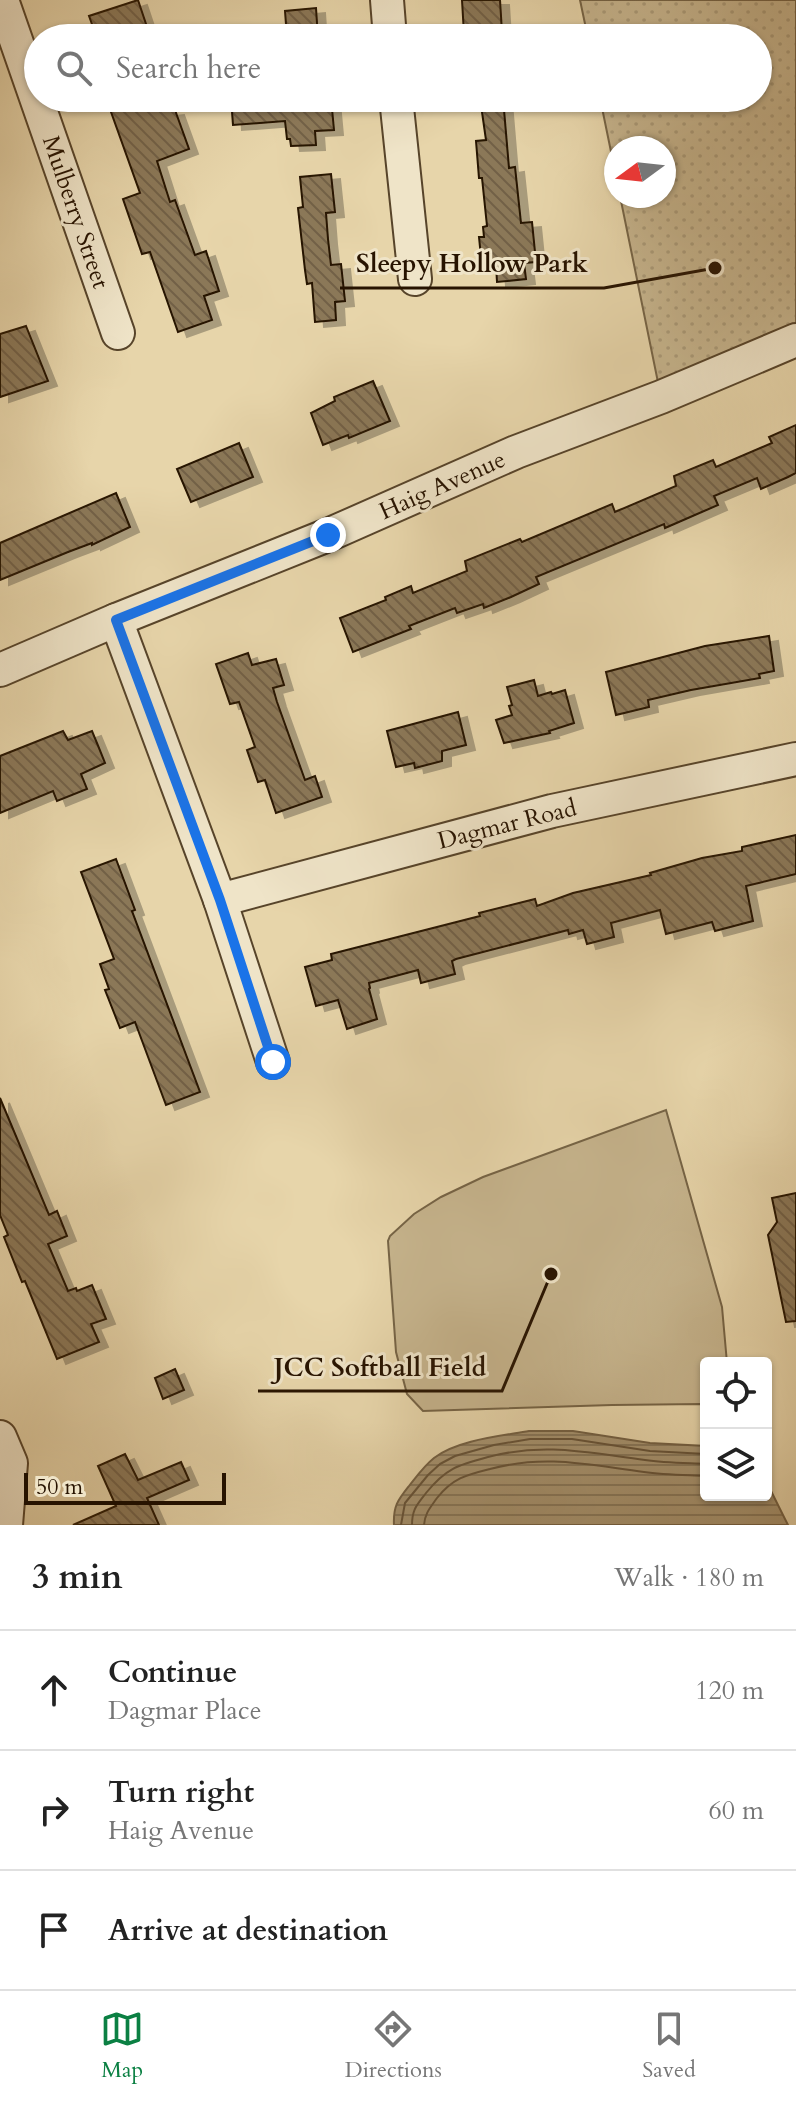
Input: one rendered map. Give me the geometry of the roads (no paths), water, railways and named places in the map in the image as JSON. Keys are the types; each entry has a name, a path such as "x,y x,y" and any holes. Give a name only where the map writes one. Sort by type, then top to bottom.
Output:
{"street":[{"name":"Mulberry Street","path":"2,0 24,63"},
{"path":"387,0 389,24"},
{"name":"Mulberry Street","path":"41,112 118,333"},
{"path":"397,112 415,279"},
{"name":"Haig Avenue","path":"0,670 328,535 516,452 661,397 796,340"},
{"path":"116,620 220,900 273,1062"},
{"name":"Dagmar Road","path":"220,900 552,811 796,759"},
{"path":"0,1437 11,1463 6,1525"}],"water":[{"path":"529,1431 573,1431 650,1443 700,1446 700,1501 772,1501 772,1493 788,1525 394,1525 399,1499 434,1458 455,1447"}],"place":[{"name":"Sleepy Hollow Park","path":"715,268"},
{"name":"JCC Softball Field","path":"551,1274"}]}
